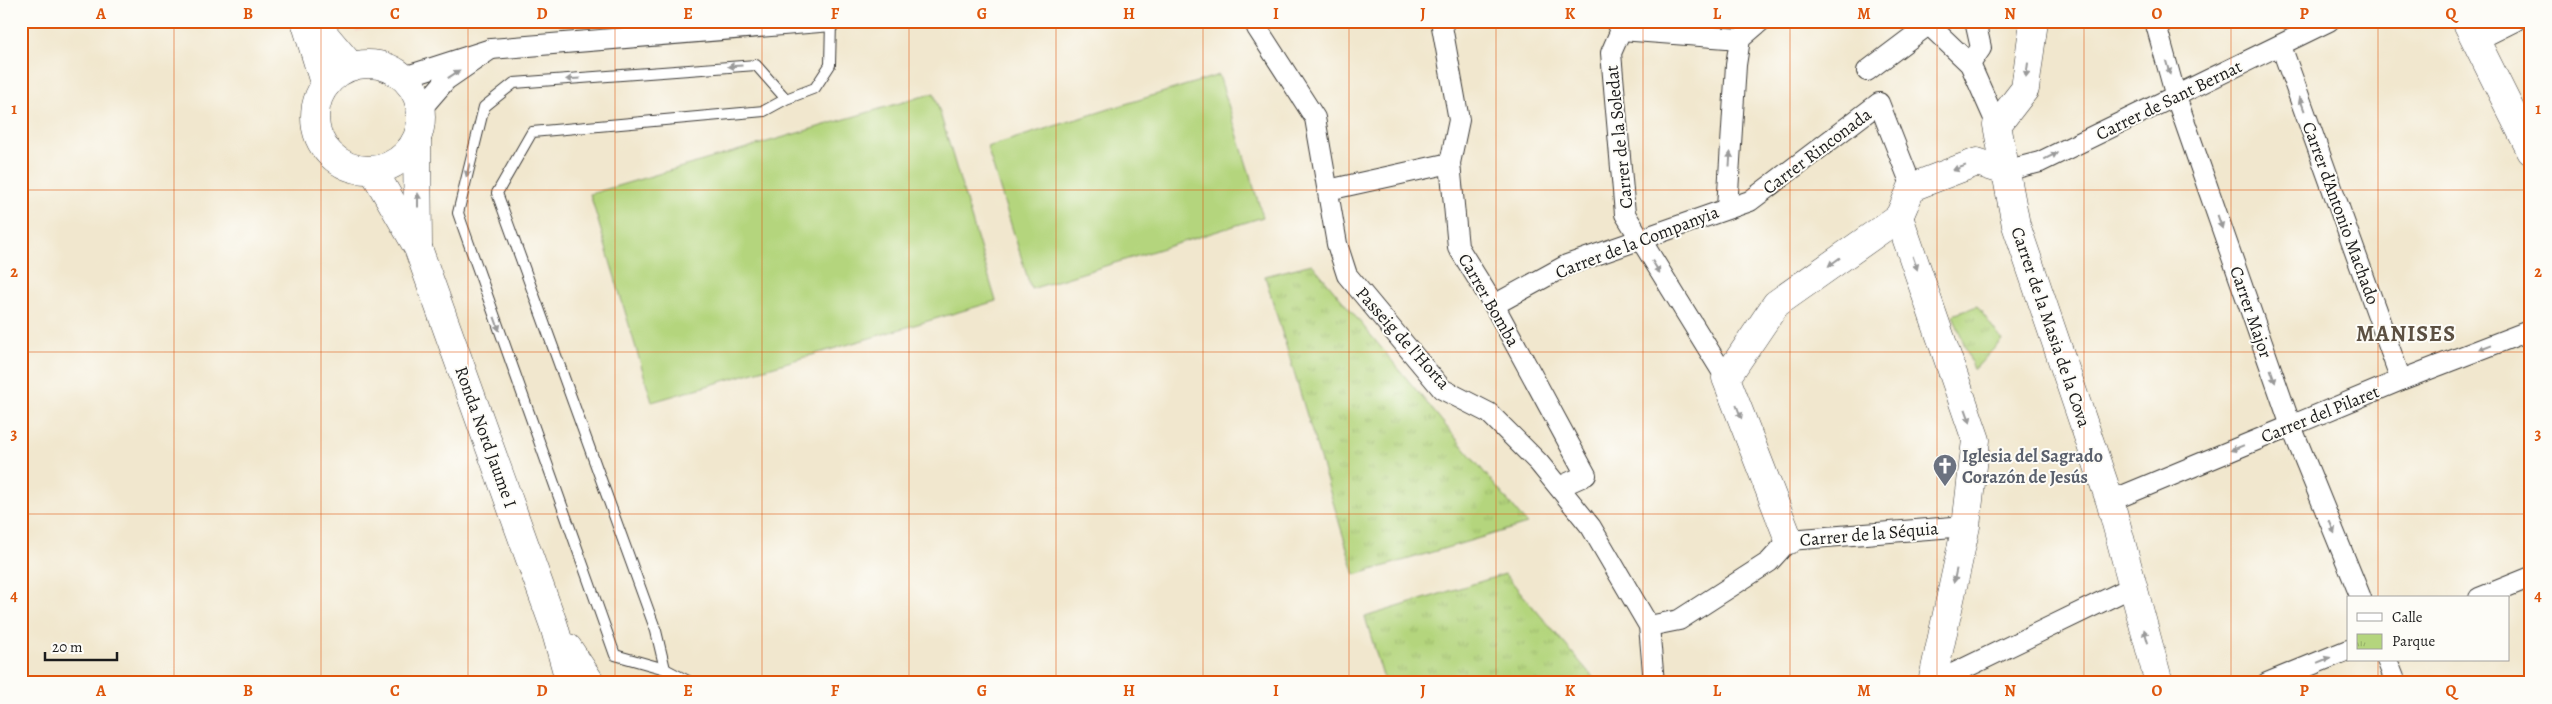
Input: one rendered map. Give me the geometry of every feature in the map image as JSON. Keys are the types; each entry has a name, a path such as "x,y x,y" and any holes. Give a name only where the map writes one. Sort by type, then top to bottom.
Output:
{"street":[{"path":"305,21 325,86"},
{"path":"313,21 351,66"},
{"path":"404,77 491,49 726,26 832,21"},
{"name":"Carrer Bomba","path":"1441,21 1459,120 1450,163 1458,247 1494,305 1586,475 1559,487"},
{"path":"1727,208 1736,65 1740,39 1761,21"},
{"path":"1970,64 1981,48 1975,21"},
{"path":"1866,71 1927,23 1970,64 1997,125 2025,89 2034,21"},
{"name":"Carrer Major","path":"2155,21 2176,97 2291,426 2360,596"},
{"name":"Carrer de Sant Bernat","path":"2005,171 2040,162 2329,21"},
{"path":"2515,21 2470,31 2531,151"},
{"path":"1618,26 1740,39"},
{"name":"Carrer de la Soledat","path":"1618,26 1611,53 1625,214 1638,238 1726,378"},
{"name":"Passeig de l'Horta","path":"1257,28 1315,118 1336,244 1347,275 1442,389 1489,413 1540,463 1591,527 1649,626 1654,683"},
{"name":"Carrer d'Antonio Machado","path":"2281,46 2401,380"},
{"path":"421,109 446,80 491,49"},
{"path":"369,63 387,67 404,77 416,91 421,109 421,128 417,139 406,155 391,165 373,170 346,165 330,154 320,139 315,121 317,102 325,86 335,75 351,66 369,63"},
{"name":"Carrer Rinconada","path":"1727,208 1750,201 1879,103 1912,187"},
{"name":"Carrer de la Masia de la Cova","path":"1997,125 2016,225 2110,501 2159,683"},
{"name":"Ronda Nord Jaume I","path":"417,139 418,248"},
{"path":"1789,540 1726,378 1776,304 1899,217 1912,187 1977,162 2005,171"},
{"path":"1328,190 1450,163"},
{"name":"Ronda Nord Jaume I","path":"373,170 418,248 554,626 570,683"},
{"name":"Carrer de la Companyia","path":"1494,305 1567,265 1638,238 1727,208"},
{"path":"1899,217 1976,440 1966,526 1933,683"},
{"name":"Carrer del Pilaret","path":"2110,501 2401,380 2531,330"},
{"name":"Carrer de la Séquia","path":"1649,626 1679,620 1769,562 1789,540 1966,526"},
{"path":"2484,596 2531,577"},
{"path":"1933,683 2132,587"},
{"name":"Ronda Nord Jaume I","path":"554,626 591,683"},
{"path":"2268,683 2347,650"},
{"path":"2388,662 2396,683"}],"lane":[{"path":"665,669 656,631 497,193 532,132 764,111 786,99 815,88 830,65 832,21"},
{"path":"692,683 665,669 615,655 458,214 484,107 514,83 756,65 786,99"}],"shaded area":[{"path":"353,21 400,21 356,32"}],"green space":[{"path":"1219,75 1263,217 1031,289 987,147"},
{"path":"934,93 996,301 652,402 590,194"},
{"path":"1312,264 1527,524 1355,575 1265,276"},
{"path":"1977,306 2002,340 1974,370 1953,315"},
{"path":"1505,574 1598,683 1385,683 1365,617"}],"place":[{"name":"Iglesia del Sagrado Corazón de Jesús","path":"1945,487"}],"district":[{"name":"MANISES","path":"2406,333"}]}
